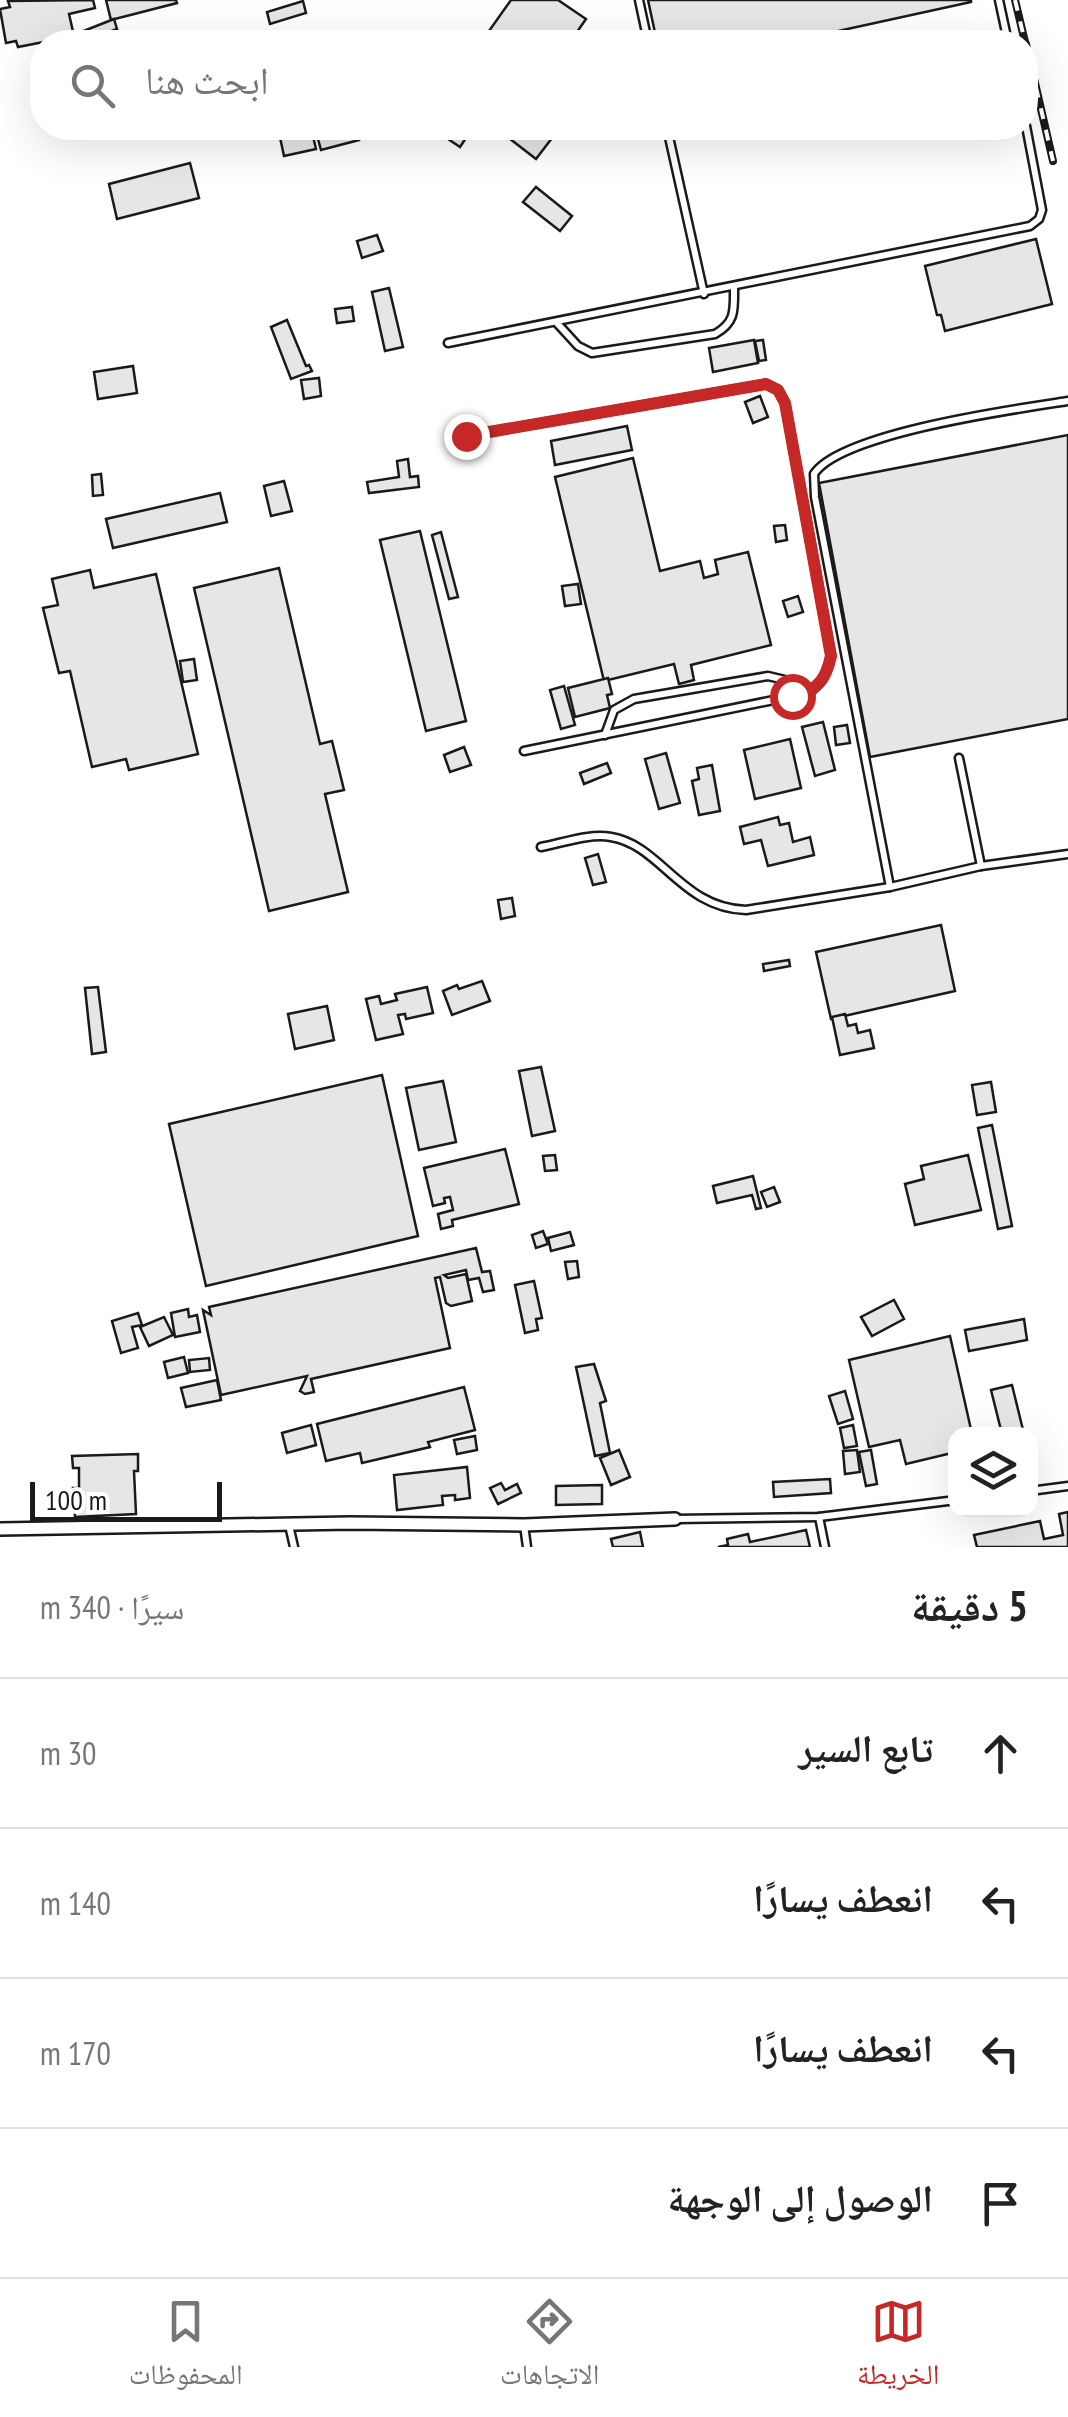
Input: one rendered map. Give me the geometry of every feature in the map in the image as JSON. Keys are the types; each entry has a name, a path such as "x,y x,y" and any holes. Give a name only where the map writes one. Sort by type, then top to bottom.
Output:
{"street":[{"path":"0,1529 289,1524 524,1526 675,1520"}],"lane":[{"path":"639,0 645,30"},
{"path":"999,0 1005,30"},
{"path":"670,140 704,294"},
{"path":"448,343 1030,226 1039,220 1042,210 1029,140"},
{"path":"556,322 578,346 592,353 715,334 728,327 735,316 734,288"},
{"path":"466,436 766,384 778,390 785,403 796,453 831,656 827,673 818,686 792,696 524,752"},
{"path":"890,887 814,474 830,457 881,439 978,416 1068,401"},
{"path":"605,734 614,710 634,699 768,676 785,680 792,696"},
{"path":"959,758 981,866"},
{"path":"541,847 608,836 628,841 708,903 726,910 890,887 981,866 1068,854"},
{"path":"1038,1490 1068,1486"},
{"path":"675,1520 819,1517 948,1501"},
{"path":"819,1517 825,1547"},
{"path":"289,1524 294,1547"},
{"path":"524,1526 527,1547"}],"building":[{"path":"93,0 95,8 69,14 73,30 30,30 30,45 18,47 16,41 6,43 0,9 10,7 8,1"},
{"path":"106,0 176,0 177,3 111,20"},
{"path":"511,0 558,0 586,19 578,30 490,30"},
{"path":"648,0 971,0 843,30 654,30"},
{"path":"303,1 306,13 270,24 267,12"},
{"path":"114,19 117,29 114,30 86,30"},
{"path":"281,140 314,140 316,149 284,156"},
{"path":"318,140 359,140 321,150"},
{"path":"511,140 550,140 536,159"},
{"path":"190,163 199,198 117,219 109,184"},
{"path":"536,187 572,216 560,231 523,202"},
{"path":"377,235 383,251 362,258 357,241"},
{"path":"1036,239 1052,304 945,331 925,266"},
{"path":"389,288 403,347 385,351 372,292"},
{"path":"352,307 354,321 337,323 335,309"},
{"path":"287,320 306,366 312,371 291,379 271,327"},
{"path":"754,340 758,363 713,372 709,348"},
{"path":"763,340 766,360 759,361 755,341"},
{"path":"133,366 137,393 98,399 94,372"},
{"path":"319,378 321,396 304,399 301,380"},
{"path":"760,396 768,417 753,423 745,402"},
{"path":"627,426 632,450 555,465 551,441"},
{"path":"1068,435 1068,719 870,757 819,483"},
{"path":"633,458 660,571 700,561 704,578 718,574 715,560 748,552 771,645 691,665 694,680 679,684 674,664 604,681 555,477"},
{"path":"408,459 410,477 418,476 419,487 369,493 367,482 399,477 397,461"},
{"path":"101,474 103,495 93,496 92,475"},
{"path":"284,481 292,511 271,516 264,486"},
{"path":"220,493 227,522 113,548 106,519"},
{"path":"785,525 787,540 776,542 774,526"},
{"path":"420,531 466,721 426,731 380,540"},
{"path":"441,532 458,597 449,599 432,535"},
{"path":"279,568 320,744 332,741 344,790 325,794 348,892 269,911 194,588"},
{"path":"90,570 94,588 156,574 198,754 129,770 126,759 92,767 70,671 59,673 43,608 58,605 52,579"},
{"path":"578,584 581,604 565,606 562,586"},
{"path":"798,596 803,612 788,617 783,601"},
{"path":"194,659 197,680 183,682 180,661"},
{"path":"608,678 610,708 575,717 568,688"},
{"path":"564,686 575,725 561,729 550,690"},
{"path":"823,722 835,770 815,776 802,727"},
{"path":"847,725 850,743 836,745 834,727"},
{"path":"790,739 801,788 755,799 744,750"},
{"path":"464,747 471,765 450,772 444,755"},
{"path":"666,753 680,803 659,809 645,759"},
{"path":"607,763 611,773 584,784 580,773"},
{"path":"712,765 720,811 699,815 692,781 699,779 697,768"},
{"path":"778,817 780,825 789,823 793,842 810,837 814,855 768,866 761,840 744,844 740,827"},
{"path":"598,854 606,882 593,885 585,858"},
{"path":"512,898 515,916 501,919 498,900"},
{"path":"941,925 955,991 831,1019 816,952"},
{"path":"789,960 790,966 764,971 763,964"},
{"path":"482,981 490,1001 452,1015 443,991"},
{"path":"98,987 106,1052 92,1054 85,988"},
{"path":"427,987 433,1013 406,1019 405,1014 398,1015 403,1034 376,1040 366,999 379,996 381,1004 397,1000 395,994"},
{"path":"327,1006 334,1040 295,1049 288,1014"},
{"path":"845,1014 848,1026 856,1024 858,1033 870,1030 874,1048 840,1055 832,1017"},
{"path":"541,1067 555,1131 532,1136 519,1071"},
{"path":"382,1075 418,1236 206,1286 169,1124"},
{"path":"443,1081 456,1142 419,1150 406,1088"},
{"path":"991,1082 996,1112 977,1115 972,1085"},
{"path":"992,1125 1012,1226 998,1229 978,1128"},
{"path":"505,1149 519,1204 452,1220 453,1226 441,1229 438,1214 453,1210 450,1197 433,1206 424,1168"},
{"path":"555,1155 557,1170 545,1171 543,1156"},
{"path":"968,1155 981,1210 915,1225 905,1184 924,1179 921,1166"},
{"path":"753,1176 761,1208 756,1209 752,1195 717,1203 713,1186"},
{"path":"774,1187 780,1202 767,1207 761,1192"},
{"path":"543,1231 548,1244 536,1248 532,1235"},
{"path":"570,1232 574,1245 551,1251 548,1238"},
{"path":"476,1248 482,1272 490,1271 494,1290 483,1292 479,1278 468,1280 466,1270 444,1275 448,1278 466,1274 472,1301 451,1306 446,1303 440,1277 435,1278 450,1348 311,1379 314,1392 305,1394 300,1391 307,1376 221,1395 203,1310 211,1315 209,1307"},
{"path":"577,1261 579,1277 568,1279 565,1262"},
{"path":"534,1281 542,1318 536,1319 538,1330 525,1333 515,1285"},
{"path":"894,1300 904,1319 872,1336 861,1317"},
{"path":"188,1309 189,1317 197,1315 200,1332 175,1337 171,1313"},
{"path":"138,1313 142,1325 132,1327 138,1348 121,1353 112,1321"},
{"path":"164,1317 173,1335 149,1346 140,1327"},
{"path":"1024,1319 1027,1340 969,1351 965,1330"},
{"path":"950,1336 970,1427 948,1427 948,1454 906,1464 900,1440 869,1447 849,1360"},
{"path":"184,1357 188,1373 168,1378 164,1362"},
{"path":"209,1358 210,1370 190,1372 189,1360"},
{"path":"594,1364 606,1401 600,1403 610,1453 595,1456 576,1367"},
{"path":"217,1380 221,1400 186,1407 181,1388"},
{"path":"1012,1385 1022,1427 1000,1427 991,1390"},
{"path":"464,1387 475,1430 428,1442 430,1447 362,1463 360,1453 326,1461 317,1424"},
{"path":"845,1391 853,1419 838,1424 829,1396"},
{"path":"311,1425 316,1445 287,1453 282,1433"},
{"path":"853,1425 857,1446 844,1448 840,1428"},
{"path":"475,1436 477,1450 457,1454 454,1440"},
{"path":"619,1450 630,1477 611,1485 600,1458"},
{"path":"857,1450 860,1472 845,1474 843,1451"},
{"path":"871,1450 877,1484 866,1486 859,1452"},
{"path":"138,1454 138,1471 134,1471 136,1514 75,1517 73,1488 79,1488 79,1468 73,1468 72,1456"},
{"path":"467,1467 470,1498 455,1500 455,1495 442,1496 443,1505 397,1510 394,1475"},
{"path":"830,1479 831,1493 774,1497 773,1482"},
{"path":"501,1483 505,1490 517,1484 521,1493 498,1504 490,1488"},
{"path":"602,1485 602,1504 556,1505 556,1486"},
{"path":"1068,1512 1068,1547 977,1547 974,1535 1040,1521 1044,1539 1063,1535 1059,1514"},
{"path":"806,1530 810,1547 718,1547 728,1545 727,1539 748,1534 750,1542"},
{"path":"640,1532 643,1547 613,1547 611,1539"}],"railway":[{"path":"1015,0 1022,30"},
{"path":"1038,96 1053,161"}],"route":[{"path":"466,436 766,384 778,390 785,403 796,453 831,656 827,673 818,686 792,696"}]}
